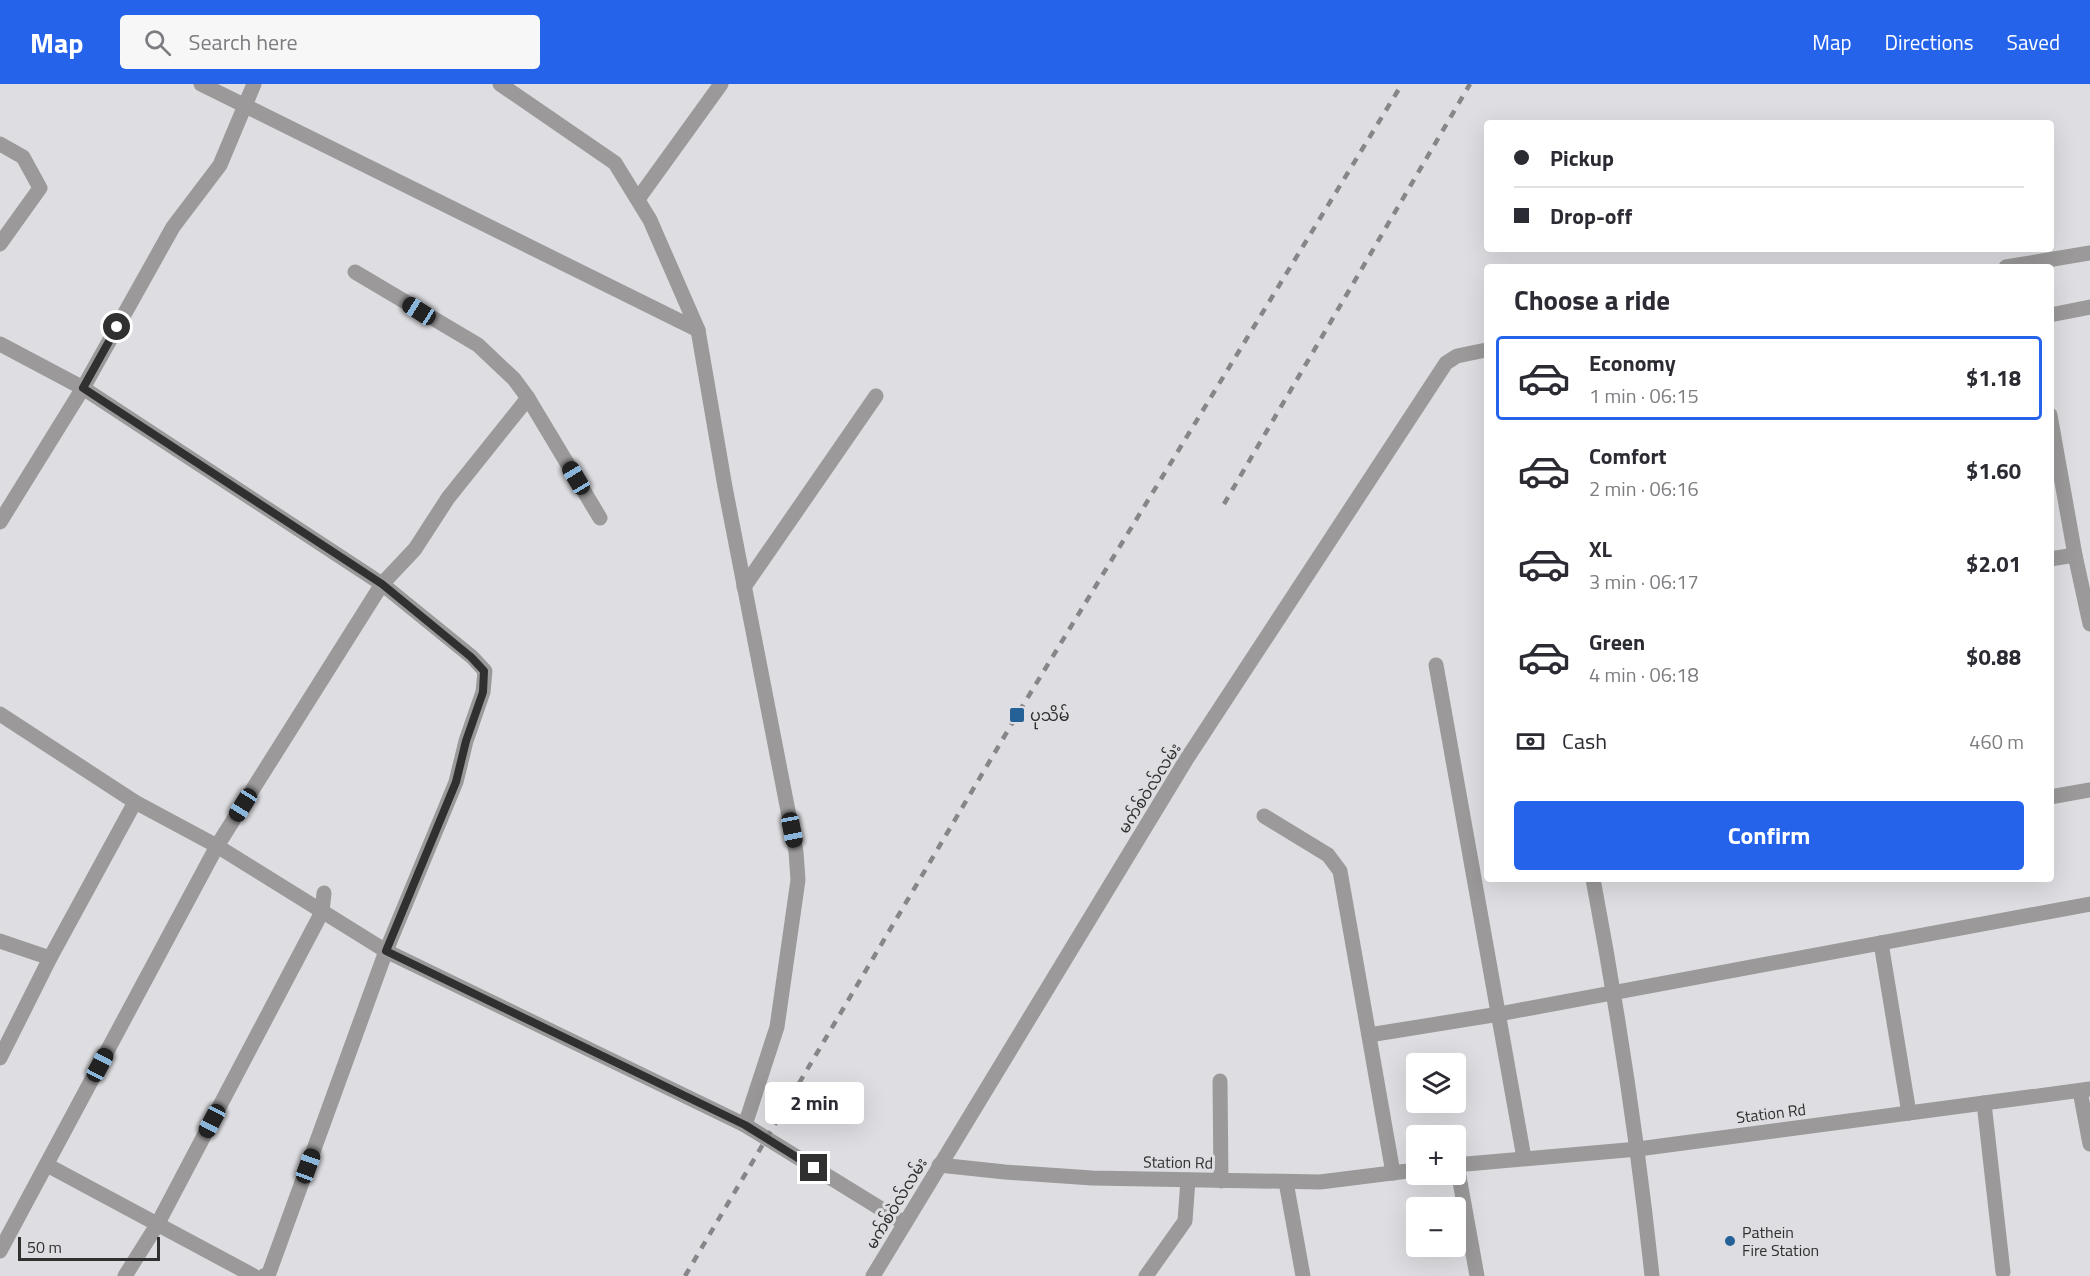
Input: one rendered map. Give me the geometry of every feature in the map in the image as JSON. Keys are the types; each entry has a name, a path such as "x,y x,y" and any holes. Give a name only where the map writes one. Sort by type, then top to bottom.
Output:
{"street":[{"path":"201,84 698,330"},
{"path":"0,522 83,388 173,227 220,165 254,84"},
{"path":"500,84 615,163 650,220 698,330 724,487 796,852 798,880 777,1027 745,1125"},
{"path":"638,199 721,84"},
{"path":"0,144 23,158 40,188 0,244"},
{"path":"2034,264 2090,253"},
{"path":"355,272 478,345 514,379 528,398 600,518"},
{"path":"2054,314 2090,307"},
{"path":"0,344 83,388 382,584 471,657 484,671 483,692 466,741 456,782 386,951 268,1273 264,1276"},
{"name":"မက်စ်ဝဲလ်လမ်း","path":"873,1276 1186,760 1446,363 1457,356 1484,350"},
{"path":"744,587 876,396"},
{"path":"0,1251 217,846 382,584 415,549 448,498 528,398"},
{"path":"2054,436 2090,624"},
{"path":"2054,558 2075,555"},
{"path":"1436,665 1524,1158"},
{"path":"0,714 135,802 217,846 386,951 745,1125 904,1224"},
{"path":"2054,796 2090,790"},
{"path":"0,1058 50,958 135,802"},
{"path":"1264,816 1328,855 1340,871 1393,1173"},
{"path":"1594,882 1615,993 1638,1149 1652,1276"},
{"path":"125,1276 157,1225 322,912 324,893"},
{"path":"1369,1035 1615,993 2090,904"},
{"path":"0,941 50,958"},
{"path":"1881,943 1909,1113"},
{"path":"1220,1081 1221,1181"},
{"path":"2085,1090 2090,1144"},
{"name":"Station Rd","path":"1466,1164 1638,1149 2085,1090"},
{"path":"1984,1103 2003,1272"},
{"path":"47,1165 254,1276"},
{"name":"Station Rd","path":"939,1165 1092,1178 1286,1182 1320,1182 1406,1171"},
{"path":"1146,1276 1185,1221 1188,1180"},
{"path":"1286,1182 1302,1276"},
{"path":"1460,1185 1476,1276"}],"railway":[{"path":"685,1276 1017,715 1402,84"},
{"path":"1224,504 1470,84"}],"place":[{"name":"ပုသိမ်","path":"1017,715"},
{"name":"Pathein Fire Station","path":"1730,1241"}],"route":[{"path":"117,327 83,388 382,584 471,657 484,671 483,692 466,741 456,782 386,951 745,1125 814,1168"}]}
